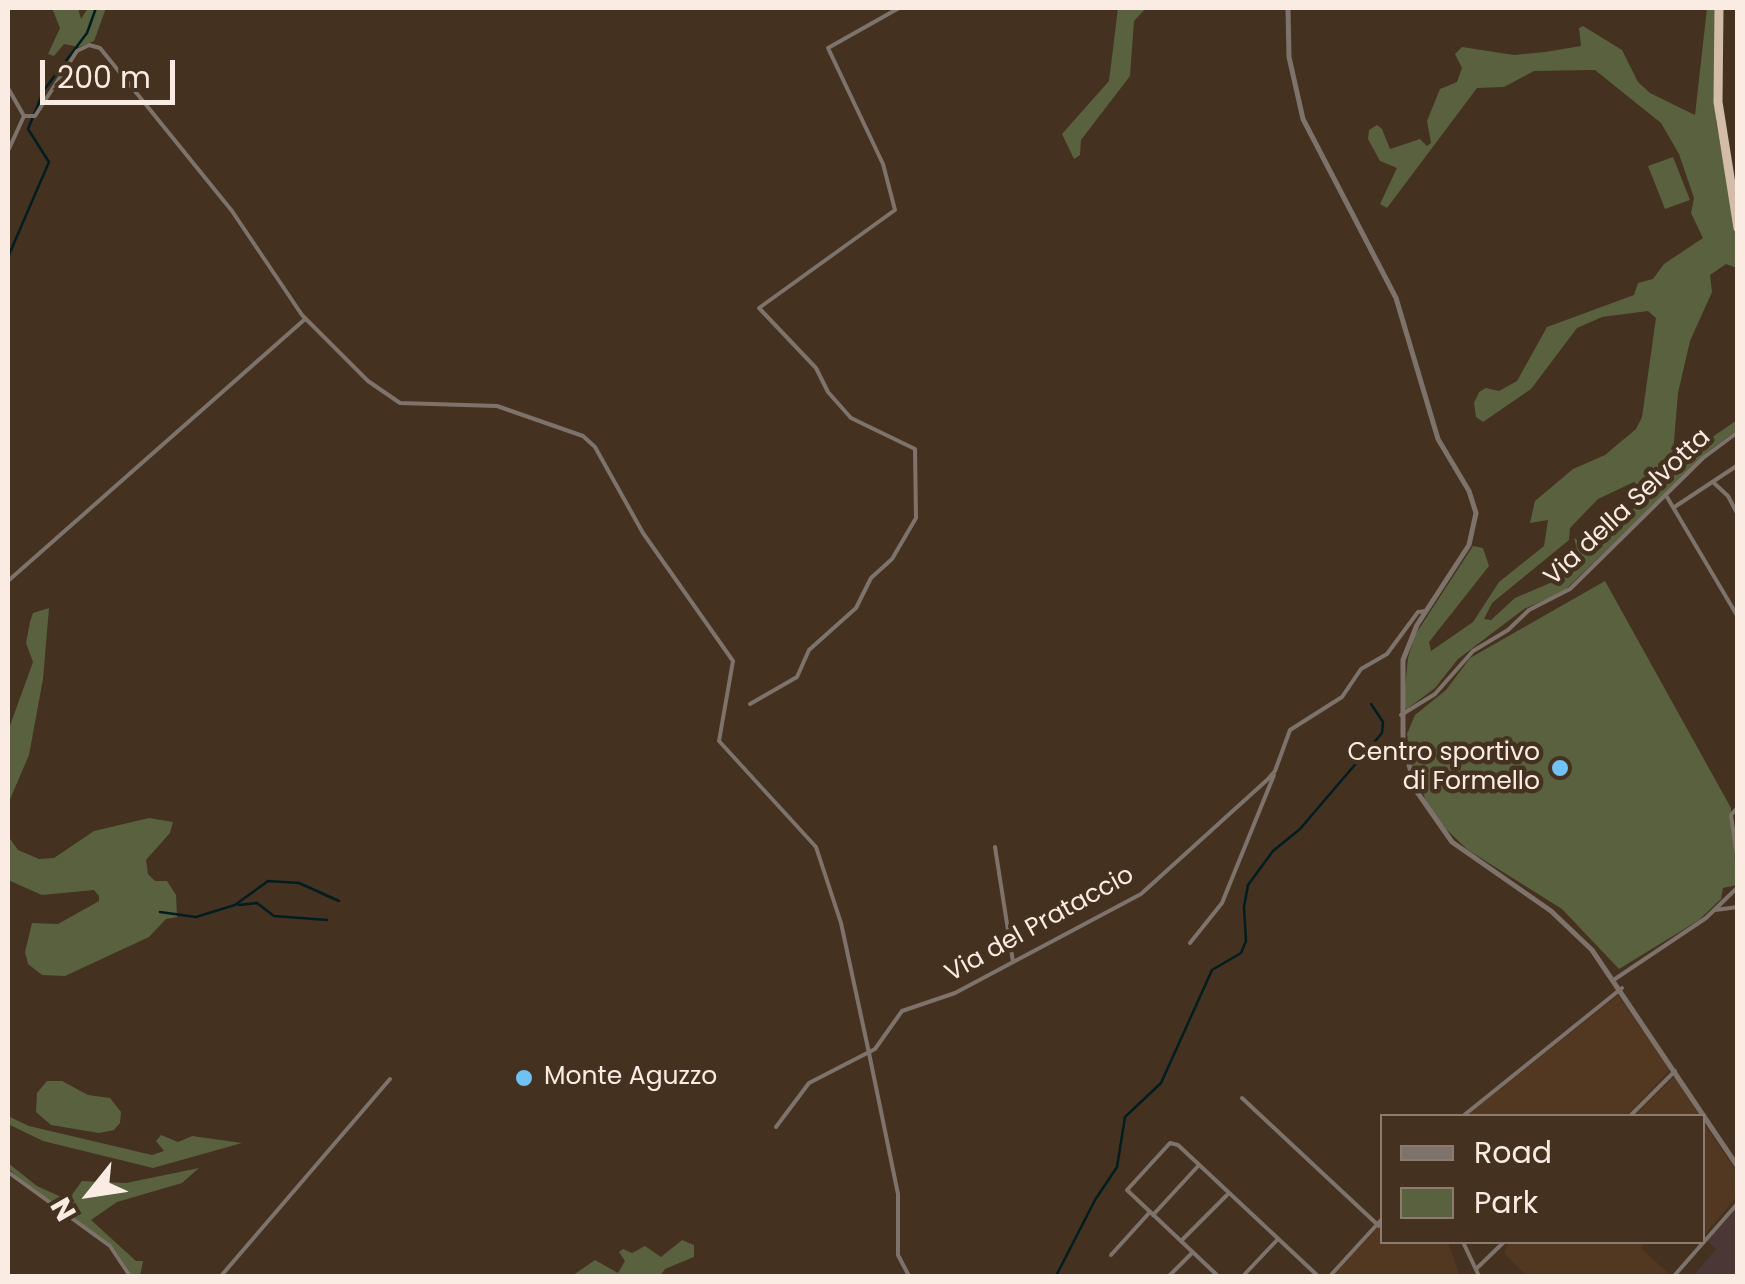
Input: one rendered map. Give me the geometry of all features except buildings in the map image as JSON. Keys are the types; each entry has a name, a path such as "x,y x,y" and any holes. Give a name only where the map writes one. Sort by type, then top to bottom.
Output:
{"highway":[{"path":"1721,8 1724,111 1738,206"},
{"path":"1721,8 1718,102 1738,228"}],"street":[{"path":"750,704 797,676 810,650 856,608 870,580 892,558 916,518 916,450 851,418 828,392 816,368 759,308 895,210 883,164 828,48 898,8"},
{"path":"1288,8 1289,57 1303,119 1396,298 1438,439 1475,508 1469,545 1426,611 1402,660 1401,716 1413,784 1440,829 1469,856 1559,916 1615,978 1703,1114"},
{"path":"24,116 40,114 77,52 89,45 100,48 232,210 306,319 340,356 392,400 497,406 583,436 594,445 640,528 733,660 718,738 814,843 841,923 870,1053 898,1194 897,1248 909,1276"},
{"path":"8,88 24,116"},
{"path":"8,151 24,116"},
{"path":"8,581 306,319"},
{"name":"Via della Selvotta","path":"1401,716 1436,694 1473,651 1508,630 1530,610 1562,595 1704,458 1738,432"},
{"path":"1676,506 1738,465"},
{"path":"1714,484 1728,496 1738,516"},
{"path":"1667,497 1676,506 1738,617"},
{"name":"Via del Prataccio","path":"870,1053 902,1010 939,1000 1141,894 1275,771 1290,730 1342,697 1362,669 1387,654 1418,612 1426,611"},
{"path":"1190,944 1222,903 1275,771"},
{"path":"1738,807 1732,813 1738,863"},
{"path":"995,847 1013,962"},
{"path":"1615,978 1715,910 1736,889"},
{"path":"1715,910 1738,907"},
{"path":"1465,1114 1622,988"},
{"path":"776,1127 810,1081 870,1053"},
{"path":"1632,1114 1675,1071"},
{"path":"221,1276 390,1079"},
{"path":"1242,1098 1378,1226"},
{"path":"1705,1117 1738,1168"},
{"path":"1218,1276 1127,1187 1168,1144 1175,1143 1318,1276"},
{"path":"1110,1254 1199,1165"},
{"path":"8,1172 110,1246 130,1276"},
{"path":"1181,1241 1228,1193"},
{"path":"1705,1241 1738,1203"},
{"path":"1330,1276 1380,1223"},
{"path":"1243,1276 1278,1239"},
{"path":"1464,1244 1479,1276"},
{"path":"1476,1269 1502,1244"},
{"path":"1674,1276 1702,1244"},
{"path":"1169,1276 1192,1252"}],"shaded area":[{"path":"1618,995 1670,1070 1628,1114 1469,1114"},
{"path":"1675,1077 1699,1114 1636,1114"},
{"path":"1705,1124 1738,1174 1737,1196 1705,1235"},
{"path":"1737,1207 1737,1276 1693,1276 1716,1249 1707,1241"},
{"path":"1380,1224 1380,1244 1449,1244 1460,1276 1333,1276"},
{"path":"1508,1244 1644,1244 1641,1248 1670,1275 1527,1276 1504,1253"}],"green space":[{"path":"52,8 78,8 81,19 88,8 106,8 94,41 79,47 64,44 54,56 48,54 60,28"},
{"path":"1118,8 1146,8 1134,21 1130,76 1081,140 1080,155 1074,159 1062,134 1109,81"},
{"path":"1707,8 1715,8 1716,121 1737,241 1737,268 1726,264 1710,275 1712,292 1690,341 1678,393 1672,465 1737,420 1737,430 1709,451 1563,592 1524,609 1458,659 1435,688 1407,709 1403,707 1408,658 1415,635 1473,546 1483,548 1489,566 1429,642 1431,651 1473,622 1499,582 1544,546 1548,520 1530,523 1535,501 1573,469 1605,455 1636,429 1642,417 1656,318 1648,311 1602,317 1577,328 1531,389 1483,422 1476,417 1474,403 1479,392 1486,388 1499,391 1517,381 1547,327 1634,295 1638,283 1653,279 1664,264 1703,238 1691,213 1694,198 1679,154 1661,123 1595,70 1534,71 1504,87 1477,88 1387,208 1380,204 1397,168 1380,161 1368,139 1369,130 1377,125 1382,129 1390,149 1420,139 1427,146 1431,143 1427,121 1440,89 1457,82 1462,68 1455,54 1462,47 1514,55 1581,46 1579,28 1583,26 1622,50 1638,82 1650,93 1695,115","holes":["1634,482 1647,493 1604,541 1585,545 1574,538 1579,556 1557,580 1515,598 1491,620 1484,619 1492,603 1569,540 1570,528 1598,499"]},
{"path":"1673,157 1690,200 1665,209 1648,166"},
{"name":"Centro sportivo di Formello","path":"1605,581 1731,808 1737,885 1723,888 1721,899 1699,920 1619,969 1562,909 1468,850 1446,829 1426,802 1419,778 1414,778 1407,734 1415,715 1446,690 1470,658"},
{"path":"49,608 43,679 29,755 8,804 8,731 33,662 26,643 30,622 33,613"},
{"path":"149,818 173,822 170,833 146,860 148,874 155,881 167,881 176,895 177,917 166,919 149,937 65,976 42,975 28,964 25,952 32,923 58,924 99,901 99,896 94,890 42,895 8,880 8,836 18,850 39,859 54,858 94,831"},
{"path":"47,1081 62,1081 88,1095 110,1098 121,1112 120,1123 114,1130 99,1133 51,1125 36,1112 37,1093"},
{"path":"8,1116 29,1126 152,1155 164,1151 156,1141 161,1135 178,1142 192,1136 242,1143 153,1168 43,1141 8,1124"},
{"path":"8,1163 37,1186 68,1200 82,1181 126,1183 199,1168 182,1183 117,1202 91,1220 136,1261 143,1261 140,1276 132,1276 114,1248 22,1181 8,1168"},
{"path":"682,1240 694,1245 694,1257 665,1269 660,1276 572,1276 595,1260 618,1273 625,1261 619,1252 623,1249 632,1253 645,1246 661,1257"}],"waterway":[{"path":"8,257 49,162 28,129 44,90 87,33 96,8"},
{"path":"1056,1276 1095,1200 1117,1167 1125,1117 1161,1083 1212,970 1241,953 1246,941 1244,907 1248,885 1273,851 1300,829 1382,733 1383,722 1371,704"},
{"path":"160,912 196,917 235,905 268,881 299,883 339,901"},
{"path":"239,905 257,903 274,916 327,920"}],"place":[{"name":"Centro sportivo di Formello","path":"1560,768"},
{"name":"Monte Aguzzo","path":"524,1078"}]}
